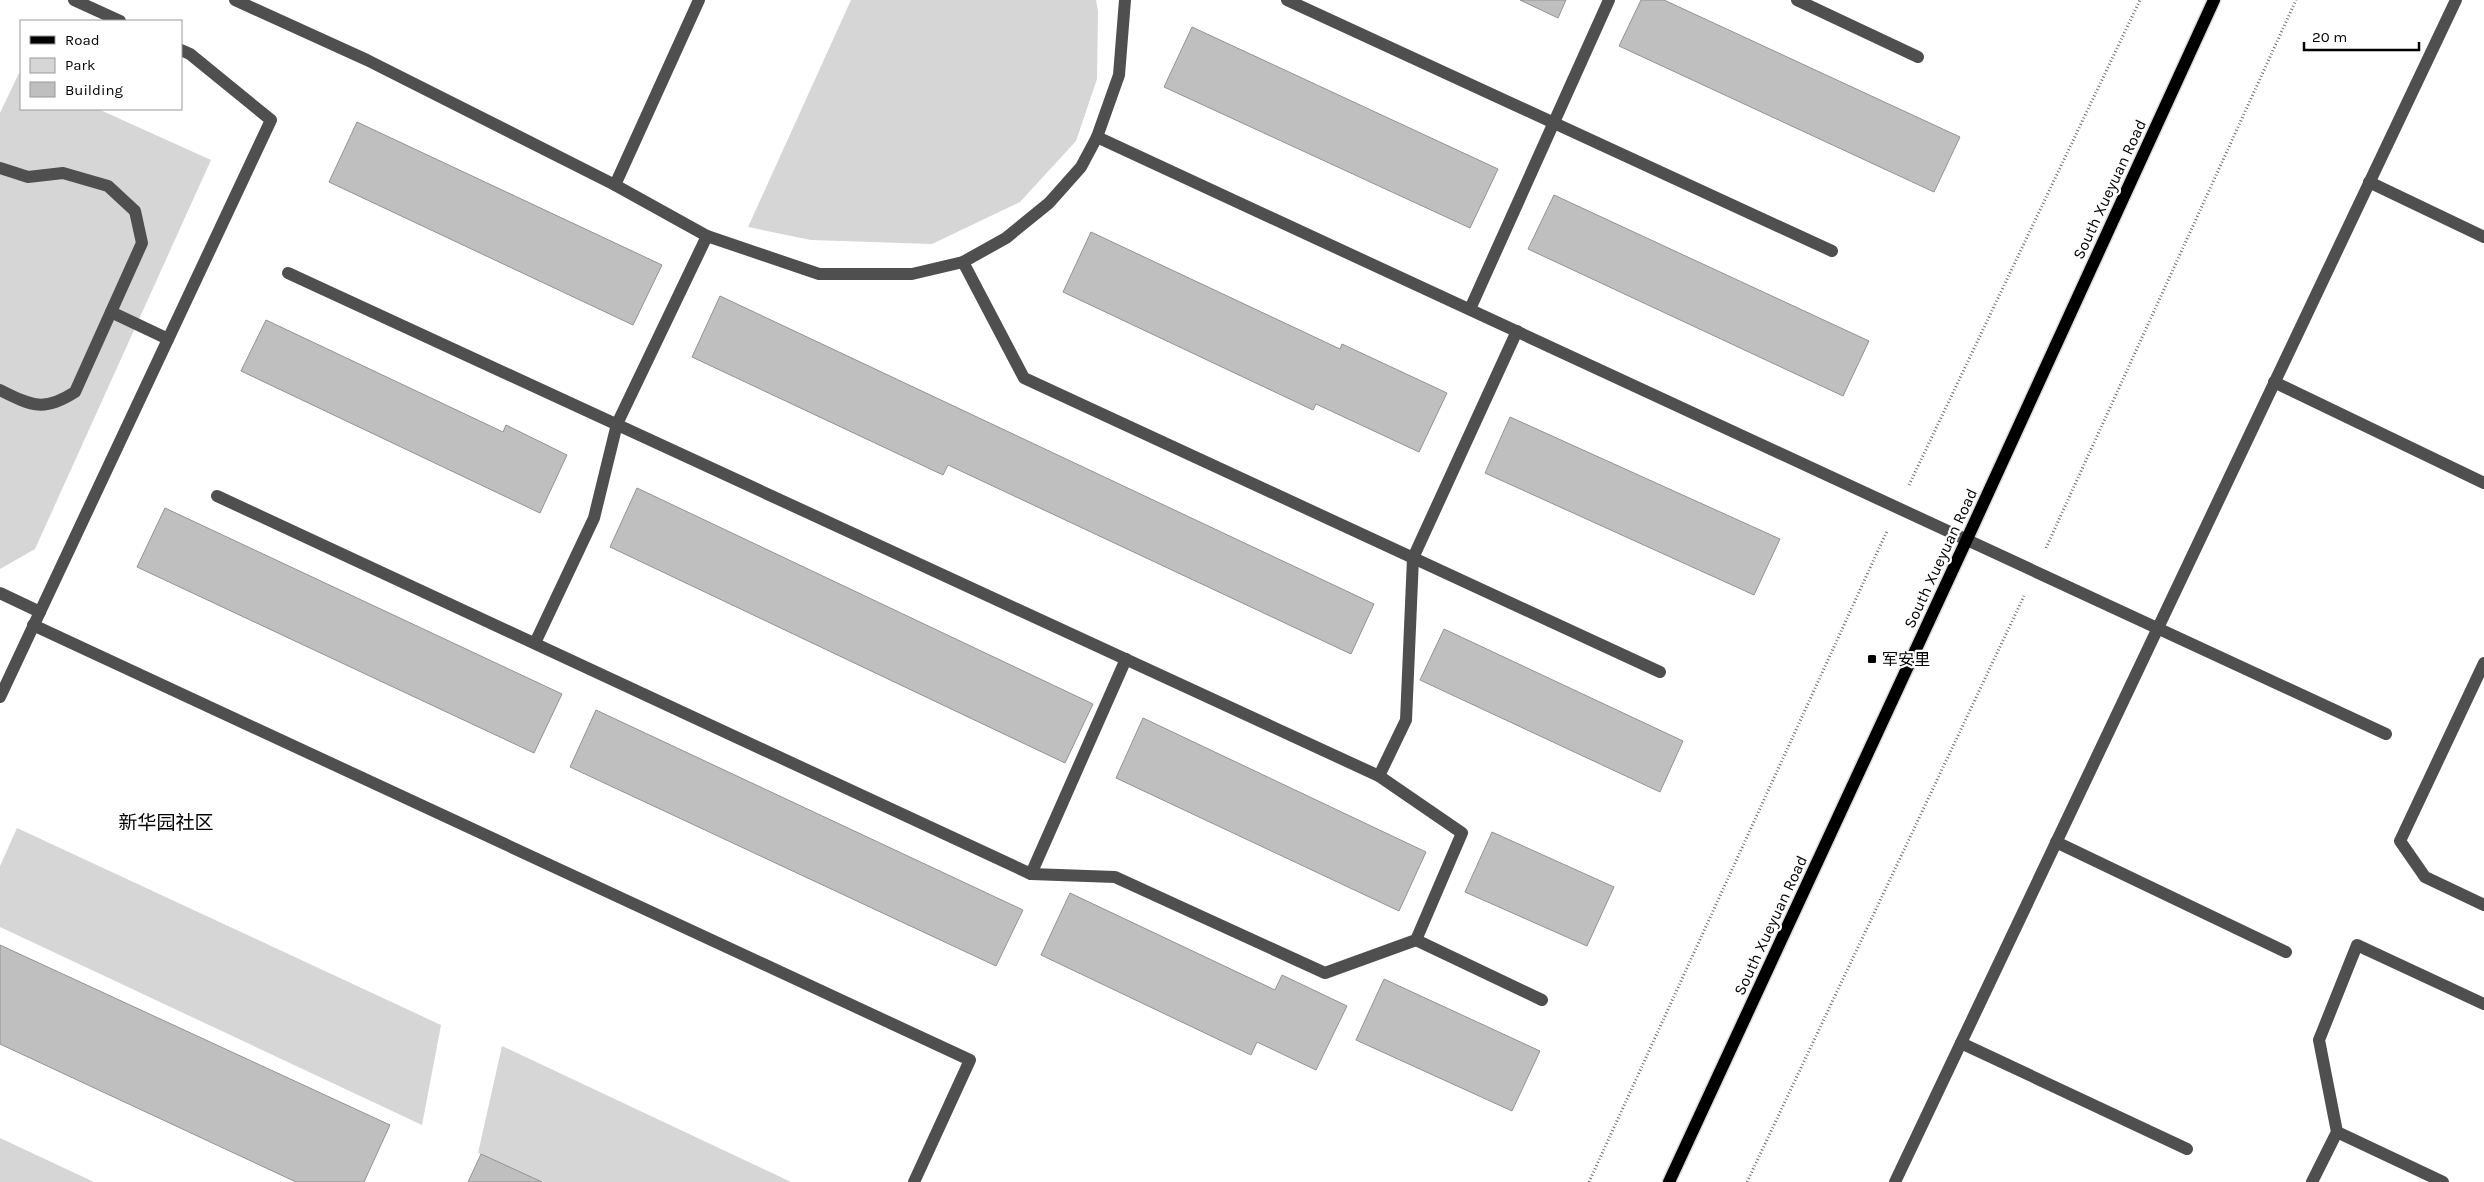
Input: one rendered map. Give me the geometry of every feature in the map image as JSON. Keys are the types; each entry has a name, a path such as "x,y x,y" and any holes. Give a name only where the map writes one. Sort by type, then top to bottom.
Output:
{"main road":[{"name":"South Xueyuan Road","path":"1669,1182 2214,0"}],"street":[{"path":"74,0 118,20"},
{"path":"235,0 367,60 615,185 707,236 819,274 912,274 963,262 1006,238 1049,204 1081,167 1097,137 1119,75 1125,0"},
{"path":"615,185 699,0"},
{"path":"1287,0 1832,251"},
{"path":"1470,309 1609,0"},
{"path":"1797,0 1918,57"},
{"path":"1895,1182 2456,0"},
{"path":"0,697 271,120 190,54 182,50"},
{"path":"1097,137 2386,734"},
{"path":"0,168 28,177 63,173 108,186 135,211 142,243 76,392 56,404 28,404 0,390"},
{"path":"2369,182 2484,237"},
{"path":"535,642 594,518 617,424 707,236"},
{"path":"963,262 1024,378 1660,672"},
{"path":"288,272 1379,776 1462,833 1416,940"},
{"path":"111,312 168,339"},
{"path":"1379,776 1406,720 1413,558 1517,331"},
{"path":"2274,382 2484,483"},
{"path":"217,496 535,642 1031,874 1115,877 1324,973 1416,940 1542,1000"},
{"path":"0,593 40,612"},
{"path":"34,625 970,1060 914,1182"},
{"path":"1031,874 1126,659"},
{"path":"2483,668 2400,841 2425,877 2484,905"},
{"path":"2056,842 2286,952"},
{"path":"2312,1182 2337,1132 2319,1040 2357,945 2484,1004"},
{"path":"1961,1043 2187,1150"},
{"path":"2337,1132 2443,1182"}],"path":[{"path":"1589,1182 1898,507 2140,0"}],"green space":[{"path":"851,0 1096,0 1098,11 1097,79 1076,141 1020,202 932,244 811,240 748,227"},
{"path":"19,73 20,110 100,110 211,160 35,549 0,569 0,113"},
{"path":"17,828 441,1025 422,1125 0,927 0,866"},
{"path":"502,1046 791,1182 539,1182 478,1153"},
{"path":"0,1138 94,1182 0,1182"}],"building":[{"path":"1520,0 1566,0 1558,18"},
{"path":"1641,0 1664,0 1960,137 1934,192 1619,46"},
{"path":"1192,27 1498,169 1470,228 1164,87"},
{"path":"357,122 662,265 633,325 329,182"},
{"path":"1554,195 1869,341 1843,396 1528,249"},
{"path":"1091,232 1340,349 1342,344 1447,393 1419,452 1316,404 1313,410 1063,292"},
{"path":"720,296 1374,604 1351,654 948,465 943,475 692,357"},
{"path":"266,320 503,432 506,425 567,455 540,513 241,371"},
{"path":"1510,417 1780,539 1754,595 1485,473"},
{"path":"637,488 1093,704 1065,763 610,547"},
{"path":"165,508 562,694 534,753 137,567"},
{"path":"1444,629 1683,741 1660,792 1420,680"},
{"path":"596,710 1023,910 996,966 570,767"},
{"path":"1143,718 1426,852 1399,911 1116,778"},
{"path":"1492,832 1614,887 1587,946 1465,892"},
{"path":"1070,893 1275,990 1282,975 1347,1006 1316,1070 1257,1042 1251,1055 1041,955"},
{"path":"0,945 390,1125 364,1182 296,1182 0,1044"},
{"path":"1384,979 1540,1051 1512,1111 1356,1040"},
{"path":"481,1154 542,1182 468,1182"}],"place":[{"name":"军安里","path":"1872,659"}],"district":[{"name":"新华园社区","path":"166,822"}]}
